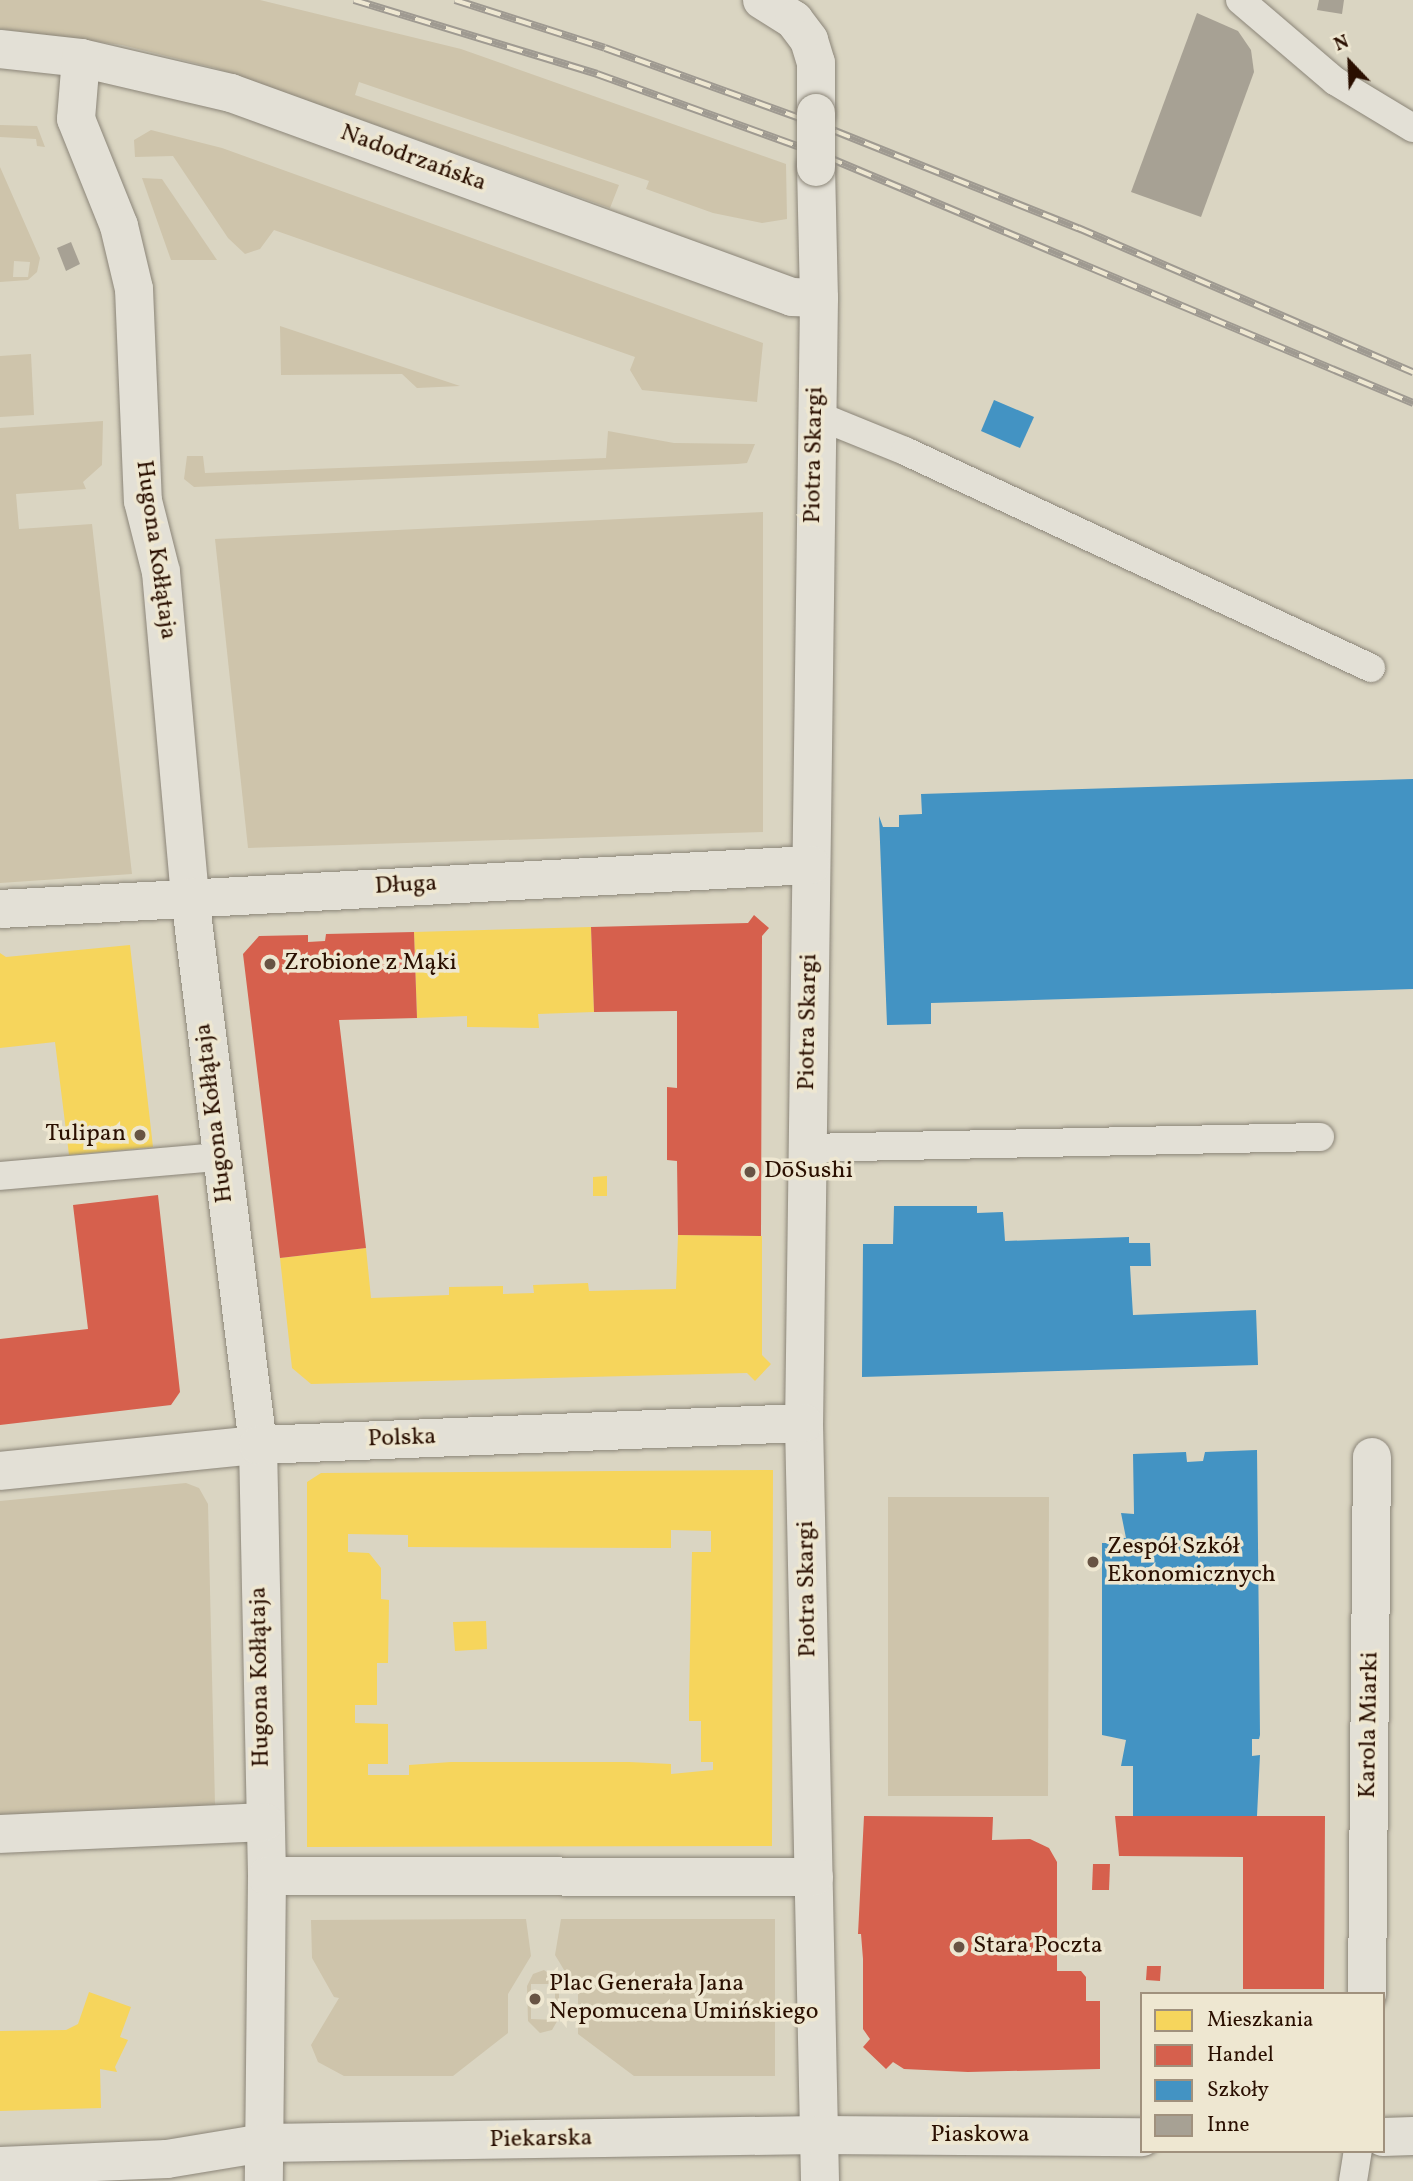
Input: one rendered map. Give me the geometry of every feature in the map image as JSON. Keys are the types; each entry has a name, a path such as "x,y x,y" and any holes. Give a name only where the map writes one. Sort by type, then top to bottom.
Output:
{"street":[{"name":"Piotra Skargi","path":"762,0 794,20 809,40 816,63 819,298 814,414 804,1423 820,2181"},
{"name":"Nadodrzańska","path":"0,49 81,58 231,93 792,297 819,298"},
{"name":"Hugona Kołłątaja","path":"81,58 76,119 119,226 134,289 143,501 162,572 190,897 219,1157 258,1445 267,1876 264,2181"},
{"name":"Długa","path":"0,909 811,865"},
{"name":"Polska","path":"0,1471 258,1445 804,1423"},
{"name":"Karola Miarki","path":"1367,1992 1372,1457"},
{"path":"0,1835 264,1822"},
{"path":"267,1876 814,1877"},
{"name":"Piekarska","path":"0,2166 167,2159 264,2143 819,2135"},
{"name":"Piaskowa","path":"819,2135 1140,2137"},
{"path":"1385,2137 1413,2136"}],"lane":[{"path":"1240,0 1335,81 1413,128"},
{"path":"814,414 905,451 1371,668"},
{"path":"807,1148 1320,1137"},
{"path":"0,1176 219,1157"},
{"path":"1353,2181 1358,2153"}],"shaded area":[{"path":"0,0 260,0 461,49 786,164 787,219 762,223 713,213 646,189 649,181 359,82 355,95 619,185 610,208 215,68 122,45 0,29"},
{"path":"0,125 37,126 45,147 37,146 36,139 0,137"},
{"path":"151,130 222,148 763,343 757,402 642,390 630,370 635,357 274,230 260,249 245,254 228,238 173,156 135,157 134,140"},
{"path":"0,167 40,258 37,272 28,280 0,282","holes":["14,261 30,262 28,277 13,277"]},
{"path":"142,178 162,179 217,260 171,260"},
{"path":"280,326 460,386 417,388 402,374 281,375"},
{"path":"31,354 34,415 0,417 0,356"},
{"path":"103,421 102,465 83,482 86,489 16,494 19,529 92,524 132,874 0,883 0,428"},
{"path":"608,431 674,443 755,444 747,463 737,464 194,487 184,479 187,456 203,456 205,473 606,458"},
{"path":"763,512 763,832 248,848 215,539"},
{"path":"186,1483 199,1488 208,1504 215,1805 0,1819 0,1501"},
{"path":"888,1497 1049,1497 1048,1796 888,1796"},
{"path":"526,1919 531,1956 508,1994 508,2033 453,2076 344,2076 318,2062 311,2045 339,1998 334,1997 312,1958 311,1920"},
{"path":"561,1919 775,1919 775,2076 634,2076 578,2034 578,1993 555,1955"},
{"path":"544,1970 559,1981 559,2018 552,2030 540,2033 528,2021 527,1986 533,1974","holes":["531,1984 555,1984 555,2020 531,2019"]}],"building: Mieszkania":[{"path":"591,927 594,1012 538,1014 539,1028 467,1027 467,1016 417,1018 414,932"},
{"path":"130,945 153,1147 69,1155 55,1042 0,1048 0,953 6,957"},
{"path":"607,1176 607,1196 593,1196 593,1177"},
{"path":"678,1235 762,1236 762,1355 771,1364 755,1381 747,1373 311,1384 292,1368 280,1258 366,1248 371,1298 449,1295 449,1287 503,1286 503,1294 534,1293 533,1285 588,1283 589,1291 676,1289"},
{"path":"773,1470 772,1846 307,1847 307,1482 321,1473","holes":["671,1530 711,1531 711,1552 692,1552 689,1721 701,1721 701,1762 713,1762 713,1770 671,1774 671,1764 629,1762 451,1762 409,1765 409,1775 368,1775 368,1764 388,1764 388,1724 355,1723 355,1705 377,1705 377,1663 388,1663 389,1600 381,1599 381,1568 369,1553 348,1552 348,1534 408,1535 408,1547 671,1548"]},
{"path":"486,1621 487,1649 455,1651 453,1622"},
{"path":"89,1992 131,2007 120,2037 128,2040 115,2067 117,2072 100,2069 101,2108 0,2111 0,2031 66,2030 78,2024"}],"building: Handel":[{"path":"754,915 769,928 762,936 761,1236 678,1235 677,1161 667,1160 667,1087 677,1088 677,1011 594,1012 591,927 748,923"},
{"path":"414,932 417,1018 339,1020 366,1248 280,1258 243,954 259,936 308,935 308,942 325,941 326,934"},
{"path":"158,1195 180,1392 171,1405 0,1425 0,1339 88,1329 73,1205"},
{"name":"Stara Poczta","path":"864,1816 993,1817 992,1840 1030,1839 1049,1848 1057,1862 1057,1971 1081,1971 1086,1977 1086,2001 1100,2001 1100,2069 968,2072 904,2069 893,2062 886,2069 863,2047 870,2039 863,2029 863,1959 861,1934 858,1934"},
{"path":"1115,1816 1325,1816 1324,1989 1243,1989 1243,1857 1119,1856"},
{"path":"1093,1864 1110,1864 1109,1890 1092,1890"},
{"path":"1147,1966 1161,1966 1160,1981 1146,1980"}],"building: Szkoły":[{"path":"994,400 1034,417 1020,448 981,431"},
{"path":"1413,779 1413,989 931,1003 931,1024 887,1025 879,816 883,827 899,827 899,815 922,814 921,794"},
{"path":"894,1206 977,1206 977,1213 1003,1212 1005,1241 1129,1237 1129,1243 1150,1243 1151,1266 1130,1266 1133,1315 1256,1310 1258,1365 862,1377 863,1244 893,1244"},
{"path":"1257,1450 1260,1735 1259,1739 1252,1739 1252,1756 1260,1755 1257,1816 1133,1816 1133,1766 1121,1766 1126,1740 1102,1735 1102,1543 1120,1543 1121,1538 1126,1538 1121,1513 1134,1514 1133,1454 1186,1452 1187,1462 1203,1461 1205,1452"}],"building: Inne":[{"path":"1319,0 1344,0 1342,14 1317,10"},
{"path":"1197,13 1238,31 1251,50 1254,72 1201,217 1131,192"},
{"path":"71,242 80,264 66,271 57,248"}],"railway":[{"path":"354,0 597,74 827,157 1413,403"},
{"path":"455,0 605,48 835,131 1078,228 1413,372"}],"place":[{"name":"Zrobione z Mąki","path":"270,964"},
{"name":"Tulipan","path":"140,1135"},
{"name":"DōSushi","path":"750,1172"},
{"name":"Zespół Szkół Ekonomicznych","path":"1093,1562"},
{"name":"Stara Poczta","path":"959,1947"},
{"name":"Plac Generała Jana Nepomucena Umińskiego","path":"535,1999"}]}
